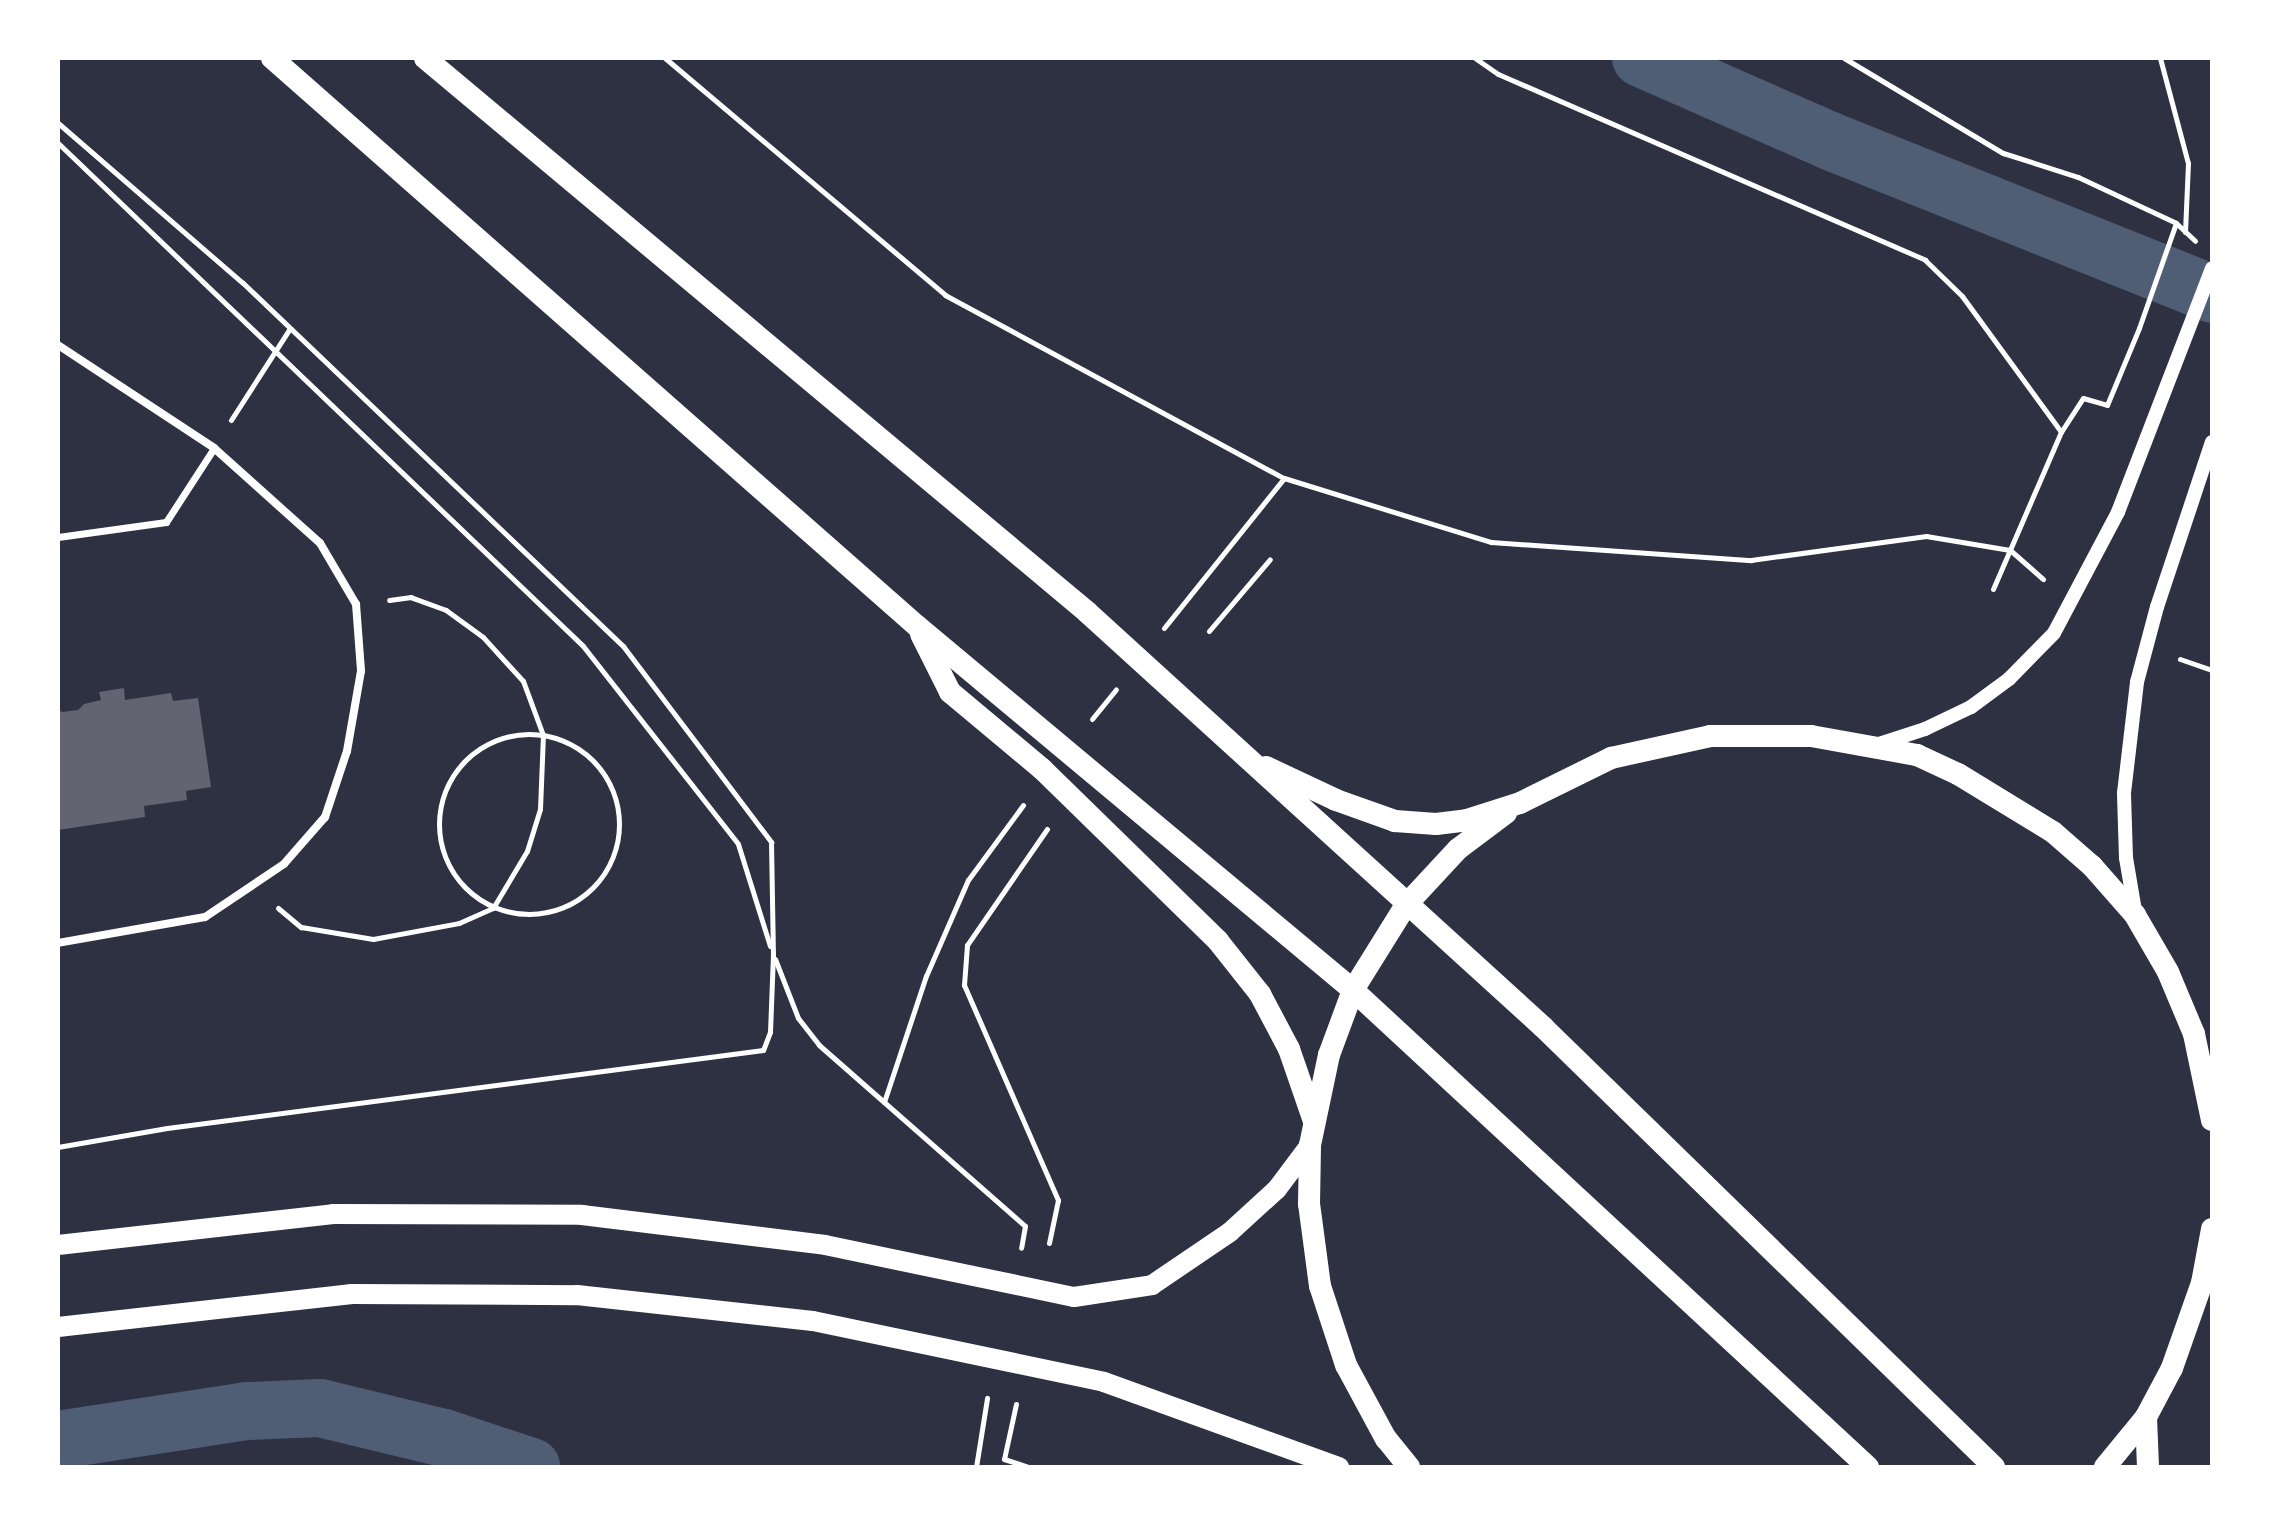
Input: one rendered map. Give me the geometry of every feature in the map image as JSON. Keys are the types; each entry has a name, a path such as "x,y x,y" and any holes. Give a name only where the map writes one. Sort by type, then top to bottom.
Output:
{"highway":[{"path":"272,58 917,626 1353,990 1868,1467"},
{"path":"425,58 1087,612 1543,1027 1994,1467"},
{"path":"917,626 950,692 1047,774 1177,898 1260,994 1289,1049 1314,1121"},
{"path":"1246,758 1336,800 1395,821 1436,824 1467,820 1520,803 1611,758 1710,736 1811,736 1876,745 1917,755 1958,774 2053,832 2092,866 2135,915 2203,1040 2212,1120"},
{"path":"1409,1467 1386,1439 1346,1365 1320,1286 1309,1204 1310,1145 1314,1121 1329,1055 1353,990 1406,905 1458,849 1520,803"},
{"path":"2105,1467 2146,1417 2188,1327 2202,1283 2212,1229"},
{"path":"2188,1327 2212,1307"},
{"path":"2146,1417 2148,1467"}],"main road":[{"path":"58,1245 333,1214 582,1215 825,1245 1074,1297 1152,1285 1230,1232 1277,1189 1310,1145"},
{"path":"58,1327 352,1294 577,1295 813,1321 1104,1382 1339,1467"}],"street":[{"path":"1876,745 1925,729 1971,707 2009,679 2054,633 2073,603 2118,512 2212,269"},
{"path":"58,345 214,448 320,543 356,604 361,671 347,751 325,817 284,864 205,917 58,943"},
{"path":"2135,915 2126,858 2124,793 2137,682 2212,442"},
{"path":"58,537 166,522 214,448"}],"path":[{"path":"665,58 945,295 1284,478 1491,542 1751,560 1926,536 2010,550 2073,603"},
{"path":"1475,58 1498,74 1925,260 1962,296 2061,432"},
{"path":"1844,58 2003,153 2078,177 2176,223 2203,247"},
{"path":"2160,58 2188,163 2185,232"},
{"path":"58,123 290,328 632,658 771,842 773,954 770,1032 763,1050 167,1128 58,1147"},
{"path":"58,143 583,646 738,844 773,954 798,1018 819,1045 1025,1226"},
{"path":"1993,589 2061,432 2083,398 2107,405 2139,328 2176,223"},
{"path":"214,448 290,328"},
{"path":"1067,750 1284,478"},
{"path":"1209,631 1270,559"},
{"path":"252,886 301,927 373,939 459,923 493,908 527,851 540,809 543,735 523,681 483,637 446,610 411,597 356,604"},
{"path":"2147,648 2212,670"},
{"path":"519,733 543,735 579,748 601,769 616,797 620,828 613,859 598,884 577,902 563,908 521,916 493,908 469,893 450,870 440,843 438,814 446,787 464,761 489,742 519,733"},
{"path":"884,1102 926,976 968,880 1047,774"},
{"path":"1049,1243 1058,1200 964,985 967,945 1055,818"},
{"path":"976,1467 986,1400"},
{"path":"1017,1400 1004,1459 1029,1467"}],"building":[{"path":"124,688 125,700 171,693 173,701 198,698 211,787 186,791 187,800 144,806 145,817 58,830 58,709 62,712 78,710 84,704 101,700 99,692"}],"waterway":[{"path":"1641,58 1830,141 2212,294"},
{"path":"58,1440 248,1411 320,1408 444,1438 531,1467"}]}
